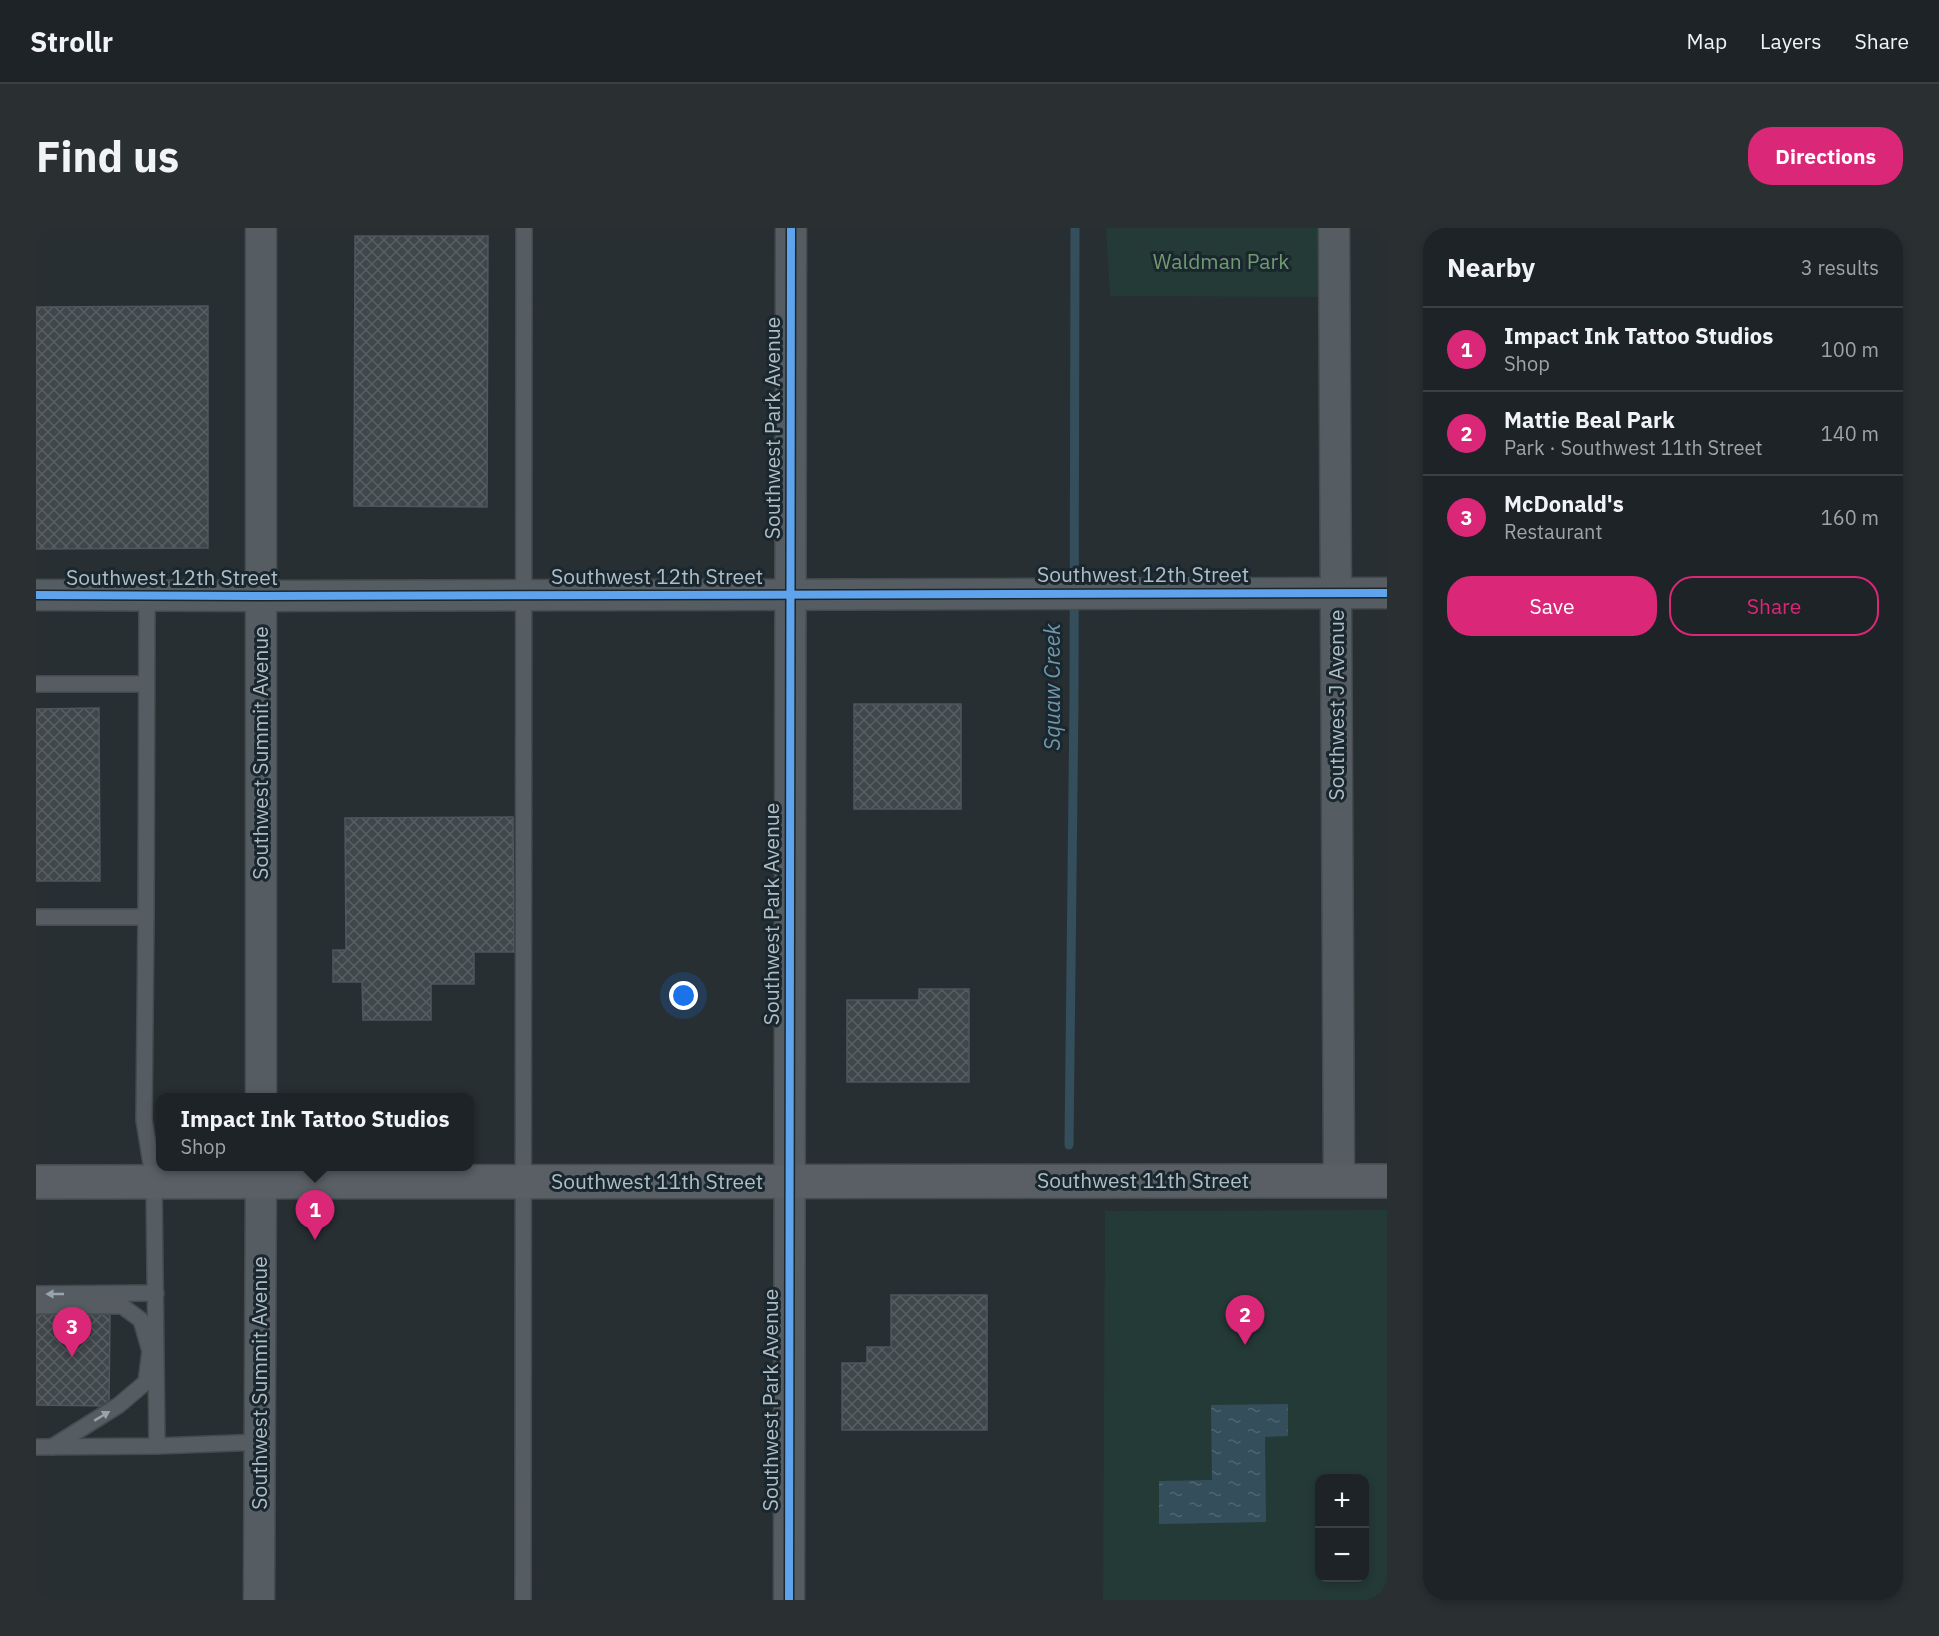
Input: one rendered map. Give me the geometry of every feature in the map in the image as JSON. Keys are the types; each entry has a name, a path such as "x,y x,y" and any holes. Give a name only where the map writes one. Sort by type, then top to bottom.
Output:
{"main road":[{"name":"Southwest 11th Street","path":"36,1182 154,1182 261,1174 524,1182 1387,1181"}],"street":[{"name":"Southwest Summit Avenue","path":"261,228 261,1093"},
{"name":"Southwest Park Avenue","path":"789,1600 791,228"},
{"name":"Southwest J Avenue","path":"1334,228 1339,1181"},
{"name":"Southwest 12th Street","path":"36,595 1387,593"},
{"name":"Southwest Summit Avenue","path":"259,1600 261,1174"}],"lane":[{"path":"523,1600 524,228"},
{"path":"147,595 144,1120 154,1182 158,1446"},
{"path":"36,684 146,684"},
{"path":"36,917 146,917"},
{"path":"36,1294 156,1293"},
{"path":"36,1306 123,1306 141,1320 150,1351 146,1382 119,1405 52,1447"},
{"path":"36,1447 260,1442"}],"green space":[{"name":"Waldman Park","path":"1106,228 1336,228 1334,297 1110,296"},
{"path":"1387,1210 1387,1600 1103,1600 1105,1211"}],"water":[{"path":"1288,1404 1288,1436 1265,1437 1266,1522 1159,1524 1159,1481 1212,1480 1211,1405"}],"building":[{"path":"355,236 488,236 487,507 354,506"},
{"path":"208,306 208,548 36,549 36,307"},
{"path":"854,704 961,704 961,809 854,809"},
{"path":"99,708 100,881 36,881 36,709"},
{"path":"513,817 514,952 474,952 474,984 431,984 431,1020 363,1020 362,982 333,982 333,950 346,950 345,818"},
{"path":"919,989 969,989 969,1082 847,1082 847,1000 919,1000"},
{"path":"891,1295 987,1295 987,1430 842,1430 842,1363 867,1363 867,1347 891,1347"},
{"path":"36,1314 110,1314 109,1406 36,1405"}],"waterway":[{"name":"Squaw Creek","path":"1069,1145 1074,699 1075,228"}],"cycle path":[{"path":"789,1600 791,228"},
{"path":"36,595 1387,593"}],"place":[{"name":"Impact Ink Tattoo Studios","path":"315,1240"},
{"name":"Mattie Beal Park","path":"1245,1345"},
{"name":"McDonald's","path":"72,1357"}]}
